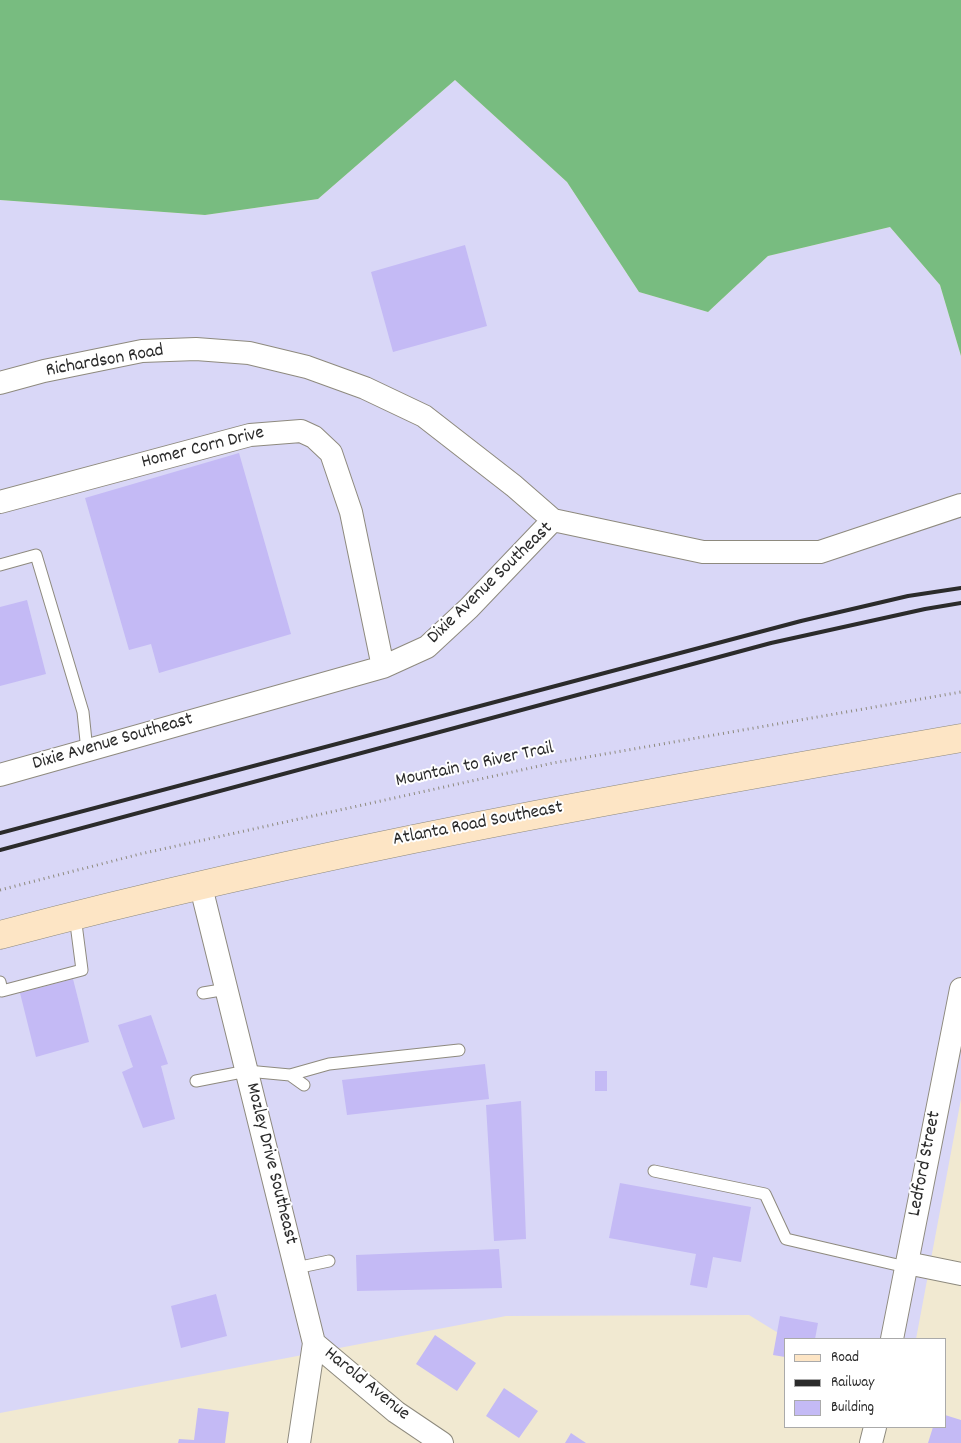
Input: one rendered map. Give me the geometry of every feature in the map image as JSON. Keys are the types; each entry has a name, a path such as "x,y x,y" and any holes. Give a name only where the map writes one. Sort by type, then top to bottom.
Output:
{"main road":[{"name":"Atlanta Road Southeast","path":"0,936 76,916 411,838 605,800 961,738"}],"street":[{"name":"Richardson Road","path":"0,383 142,351 196,349 249,353 307,367 365,388 424,416 514,486 553,520"},
{"name":"Homer Corn Drive","path":"0,502 250,435 301,431 314,437 331,453 334,461 351,512 383,667"},
{"name":"Dixie Avenue Southeast","path":"0,775 383,667 427,647 469,608 553,520 703,552 820,552 961,505"},
{"name":"Mozley Drive Southeast","path":"201,887 314,1343 299,1443"},
{"name":"Ledford Street","path":"892,1338 961,989"},
{"path":"906,1265 961,1274"},
{"name":"Harold Avenue","path":"314,1343 396,1412 442,1443"},
{"path":"871,1443 874,1428"}],"lane":[{"path":"0,565 36,555 81,704 87,751"},
{"path":"0,982 2,991 82,970 76,916"},
{"path":"203,993 227,989"},
{"path":"196,1081 247,1071 290,1075 329,1064 459,1050"},
{"path":"290,1075 304,1085"},
{"path":"654,1171 765,1194 786,1239 906,1265"},
{"path":"296,1268 329,1260"}],"path":[{"name":"Mountain to River Trail","path":"0,890 140,854 553,763 961,692"}],"shaded area":[{"path":"455,80 567,182 639,292 708,312 768,256 890,227 940,285 961,356 961,1099 916,1338 786,1338 749,1315 506,1316 0,1413 0,200 205,215 318,199"}],"green space":[{"path":"0,0 961,0 961,356 940,285 890,227 768,256 708,312 639,292 567,182 455,80 318,199 205,215 0,200"}],"building":[{"path":"465,245 487,326 393,352 371,272"},
{"path":"239,453 291,634 159,673 151,644 129,650 85,498"},
{"path":"27,600 46,674 0,686 0,607"},
{"path":"73,979 89,1042 36,1057 20,993"},
{"path":"151,1015 168,1064 161,1066 175,1119 143,1128 122,1072 133,1067 118,1025"},
{"path":"485,1064 489,1099 347,1115 342,1080"},
{"path":"595,1071 607,1071 607,1091 595,1091"},
{"path":"521,1101 526,1239 494,1241 486,1105"},
{"path":"620,1183 751,1207 741,1262 713,1257 707,1288 690,1285 696,1254 609,1238"},
{"path":"499,1249 502,1288 357,1291 356,1255"},
{"path":"216,1294 227,1336 181,1348 171,1306"},
{"path":"780,1316 818,1323 815,1338 784,1338 784,1357 773,1355"},
{"path":"435,1335 476,1363 457,1391 416,1364"},
{"path":"504,1388 538,1411 519,1438 486,1416"},
{"path":"198,1408 229,1412 225,1443 178,1443 179,1439 194,1440"},
{"path":"946,1415 961,1420 961,1443 928,1443 933,1428 946,1428"},
{"path":"571,1433 586,1443 565,1443"}],"railway":[{"path":"0,833 801,621 908,596 961,588"},
{"path":"0,850 771,643 925,609 961,603"}]}
